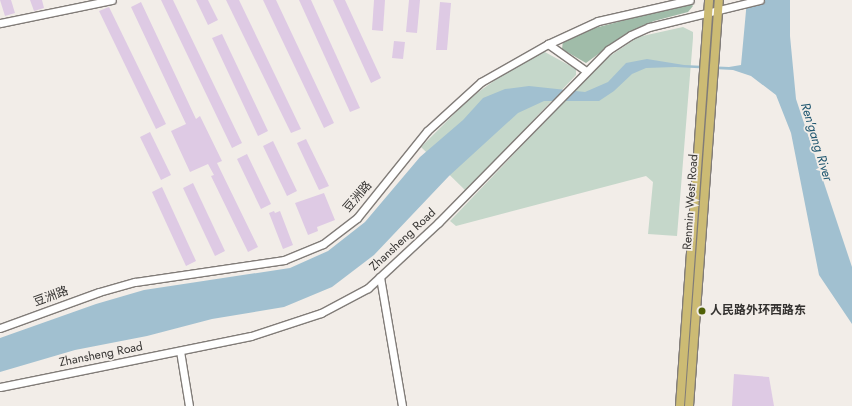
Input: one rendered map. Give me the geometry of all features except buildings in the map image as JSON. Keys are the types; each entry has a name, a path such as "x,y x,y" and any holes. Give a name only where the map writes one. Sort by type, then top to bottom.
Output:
{"main road":[{"name":"Renmin West Road","path":"680,406 709,0"},
{"name":"Renmin West Road","path":"689,406 719,0"}],"street":[{"path":"0,23 112,0"},
{"name":"豆洲路","path":"0,328 99,292 135,282 284,260 323,244 357,218 413,148 453,107 481,82 548,44 598,20 690,0"},
{"name":"Zhansheng Road","path":"0,387 251,336 321,313 368,288 438,223 608,50 631,35 649,27 708,13 737,4 760,0"},
{"path":"548,44 586,71"},
{"path":"380,277 402,406"},
{"path":"180,350 189,406"}],"green space":[{"path":"691,3 693,6 688,12 654,21 627,33 586,63 562,49 563,41 583,31"},
{"path":"683,27 693,32 693,38 677,236 648,234 653,182 646,176 456,226 450,221 604,60 638,37"},
{"path":"543,51 576,69 576,75 466,191 421,147 470,98 515,66"}],"water":[{"path":"747,0 790,0 790,36 796,99 852,267 852,324 819,275 791,133 776,95 751,76 733,70 675,67 646,68 632,74 614,91 599,101 544,101 518,113 449,176 374,255 332,287 284,307 212,319 147,336 75,350 0,372 0,338 96,304 144,290 290,268 328,251 365,222 420,157 463,120 483,98 505,89 529,86 585,92 608,82 626,63 647,59 684,65 729,67 741,65"}],"place":[{"name":"人民路外环西路东","path":"702,311"}],"water label":[{"name":"Ren'gang River","path":"816,142"}]}
